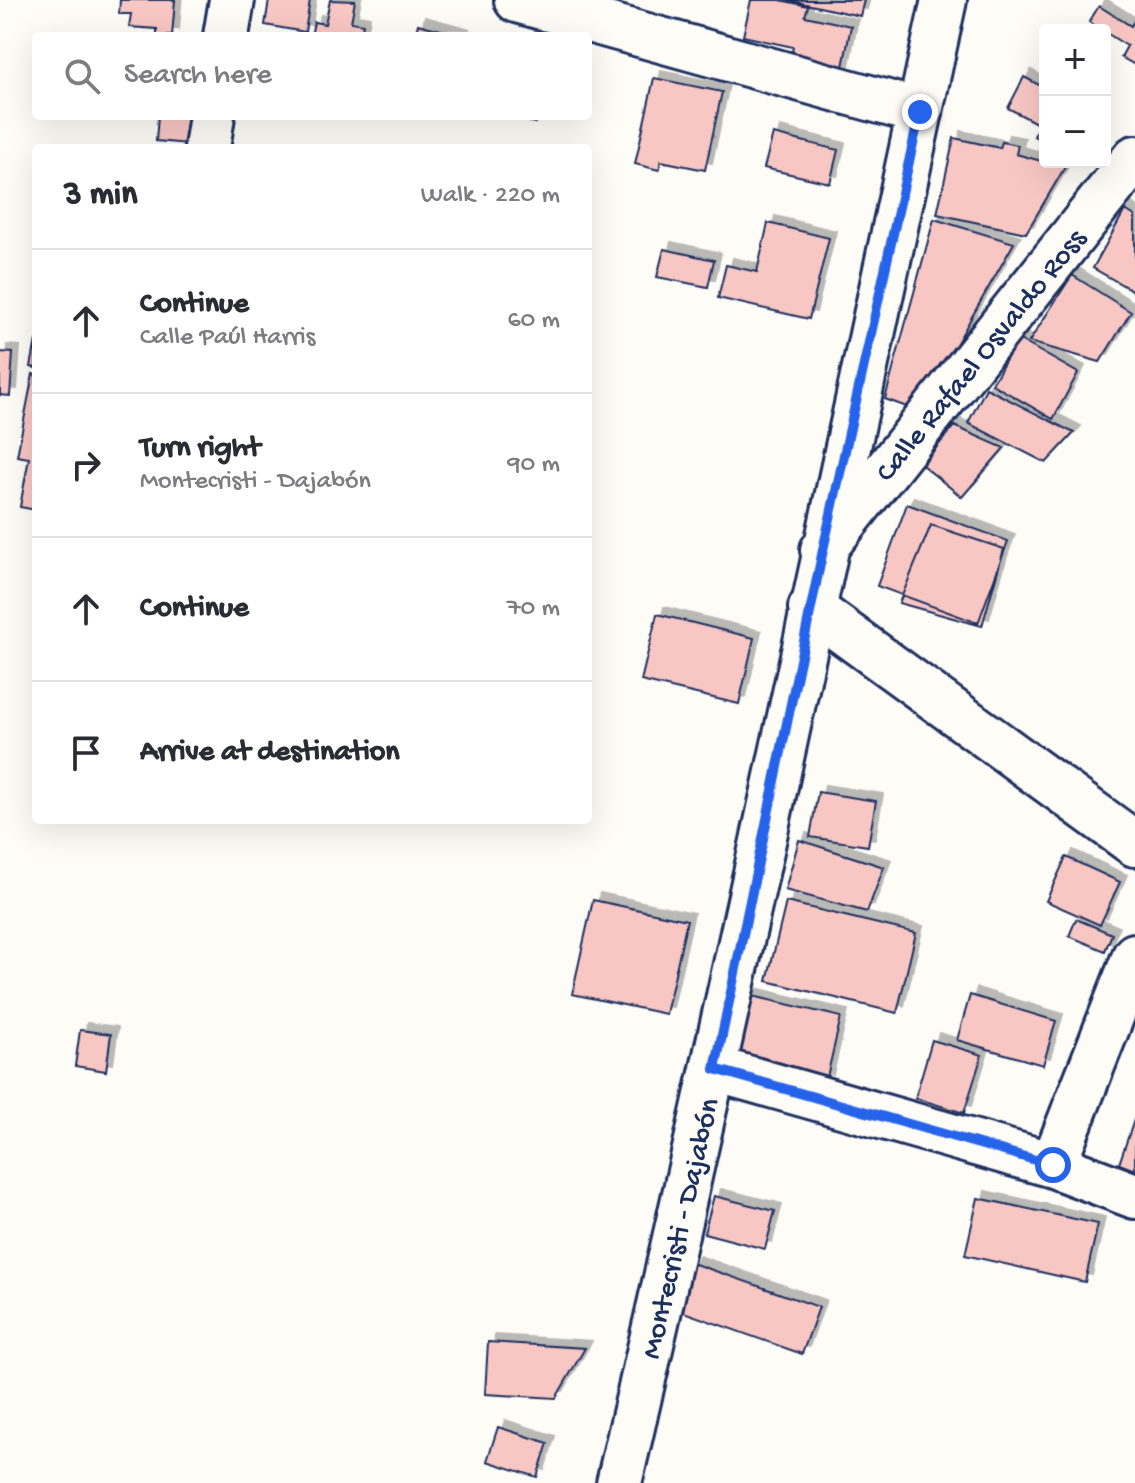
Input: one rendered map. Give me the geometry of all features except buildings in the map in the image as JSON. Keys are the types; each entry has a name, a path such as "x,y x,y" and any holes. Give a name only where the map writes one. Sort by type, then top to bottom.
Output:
{"street":[{"path":"227,32 232,0"},
{"path":"517,0 920,112"},
{"name":"Montecristi - Dajabón","path":"619,1483 715,1069 823,550 944,0"},
{"path":"208,144 211,120"},
{"name":"Calle Rafael Osvaldo Ross","path":"823,550 1135,158"},
{"path":"811,608 1135,844"},
{"path":"1053,1165 1135,956"},
{"path":"715,1069 1053,1165 1135,1196"}],"route":[{"path":"920,112 823,550 715,1069 1053,1165"}]}
